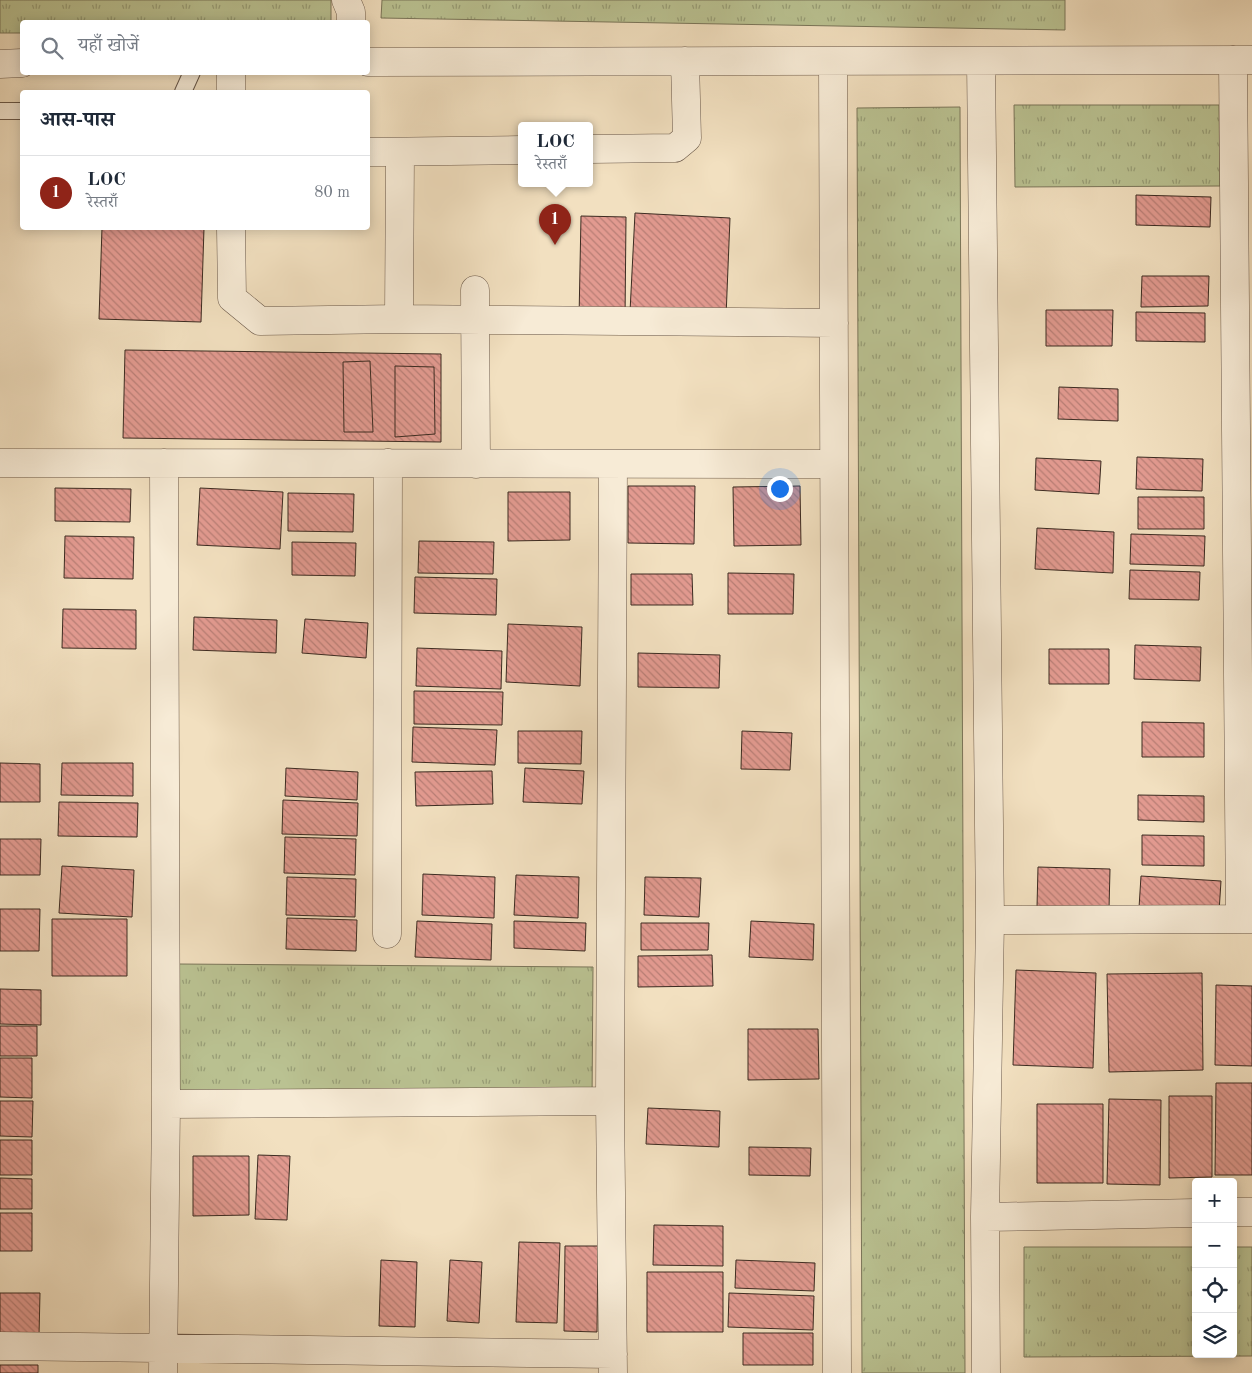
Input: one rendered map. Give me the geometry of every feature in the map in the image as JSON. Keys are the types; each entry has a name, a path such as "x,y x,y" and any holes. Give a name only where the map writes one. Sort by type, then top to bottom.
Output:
{"street":[{"path":"370,62 1243,60 1246,919 990,920"},
{"path":"593,149 674,148 687,138 685,61"},
{"path":"833,61 836,1373"},
{"path":"981,61 990,920 985,1217 986,1373"},
{"path":"0,64 20,64"},
{"path":"231,75 231,90"},
{"path":"370,152 518,150"},
{"path":"399,319 400,152"},
{"path":"231,230 232,298 260,321 475,319 834,323"},
{"path":"475,290 476,464"},
{"path":"0,463 834,464"},
{"path":"163,1361 166,1104 164,463"},
{"path":"387,934 388,463"},
{"path":"0,1346 163,1361 613,1363 610,1101 613,464"},
{"path":"166,1104 610,1101"},
{"path":"1237,1212 1252,1212"},
{"path":"985,1217 1192,1213"}],"lane":[{"path":"184,90 191,75"},
{"path":"0,111 20,111"}],"green space":[{"path":"0,0 331,0 331,20 20,20 20,33 0,33"},
{"path":"382,0 1065,0 1065,30 381,18"},
{"path":"1014,105 1219,105 1220,186 1015,187"},
{"path":"960,107 965,1373 862,1373 857,108"},
{"path":"179,964 593,967 592,1104 178,1100"},
{"path":"1024,1247 1192,1247 1192,1356 1024,1357"},
{"path":"1237,1247 1252,1247 1252,1356 1237,1356"}],"building":[{"path":"1136,195 1211,197 1210,227 1136,225"},
{"path":"635,213 730,218 726,317 630,312"},
{"path":"581,216 626,217 625,320 579,319"},
{"path":"102,230 204,230 201,322 99,319"},
{"path":"1142,276 1209,276 1208,306 1141,307"},
{"path":"1046,310 1113,310 1112,346 1046,346"},
{"path":"1136,312 1205,313 1205,342 1136,341"},
{"path":"125,350 441,354 441,442 123,438"},
{"path":"370,361 373,432 344,432 343,362"},
{"path":"395,366 434,367 435,434 395,437"},
{"path":"1059,387 1118,389 1118,421 1058,419"},
{"path":"1137,457 1203,459 1202,491 1136,489"},
{"path":"1036,458 1101,461 1099,494 1035,490"},
{"path":"628,486 695,486 694,544 628,543"},
{"path":"800,486 801,545 734,546 733,487"},
{"path":"55,488 131,489 130,522 55,521"},
{"path":"200,488 283,492 280,549 197,545"},
{"path":"508,492 570,492 570,540 508,541"},
{"path":"288,493 354,494 353,532 288,531"},
{"path":"1138,497 1204,497 1204,529 1138,529"},
{"path":"1037,528 1114,532 1113,573 1035,569"},
{"path":"1131,534 1205,536 1204,566 1130,564"},
{"path":"65,536 134,537 133,579 64,578"},
{"path":"419,541 494,542 493,574 418,573"},
{"path":"292,542 356,543 355,576 292,575"},
{"path":"1130,570 1200,572 1199,600 1129,599"},
{"path":"728,573 794,574 793,614 728,614"},
{"path":"631,574 692,574 693,605 631,605"},
{"path":"415,577 497,579 496,615 414,613"},
{"path":"63,609 136,610 136,649 62,648"},
{"path":"194,617 277,620 276,653 193,650"},
{"path":"305,619 368,623 366,658 302,653"},
{"path":"508,624 582,627 580,686 506,682"},
{"path":"1135,645 1201,647 1200,681 1134,679"},
{"path":"417,648 502,651 501,689 416,686"},
{"path":"1049,649 1109,649 1109,684 1049,684"},
{"path":"638,653 720,655 719,688 638,687"},
{"path":"414,691 503,692 502,725 414,724"},
{"path":"1142,722 1204,723 1204,757 1142,757"},
{"path":"413,727 497,730 495,765 412,762"},
{"path":"518,731 582,731 581,764 518,763"},
{"path":"742,731 792,733 790,770 741,769"},
{"path":"0,763 40,764 40,802 0,802"},
{"path":"62,763 133,763 133,796 61,795"},
{"path":"286,768 358,772 357,800 285,796"},
{"path":"525,768 584,771 582,804 523,802"},
{"path":"492,771 493,804 416,806 415,772"},
{"path":"1138,795 1204,796 1204,822 1138,820"},
{"path":"283,800 358,803 357,836 282,834"},
{"path":"59,802 138,803 137,837 58,836"},
{"path":"1142,835 1204,836 1204,866 1142,865"},
{"path":"285,837 356,839 355,875 284,873"},
{"path":"0,839 41,839 40,875 0,875"},
{"path":"62,866 134,870 132,917 59,913"},
{"path":"1038,867 1110,869 1109,909 1037,907"},
{"path":"423,874 495,877 494,918 422,915"},
{"path":"516,875 579,877 578,918 514,915"},
{"path":"1141,876 1221,881 1219,912 1139,908"},
{"path":"287,877 356,879 355,917 286,915"},
{"path":"645,877 701,878 699,917 644,915"},
{"path":"0,909 40,909 39,951 0,951"},
{"path":"287,918 357,920 356,951 286,949"},
{"path":"52,919 127,919 127,976 52,976"},
{"path":"417,921 492,924 491,960 415,957"},
{"path":"514,921 586,923 585,951 514,948"},
{"path":"751,921 814,924 813,960 749,957"},
{"path":"641,923 709,923 708,950 641,950"},
{"path":"712,955 713,986 638,987 638,956"},
{"path":"1016,970 1096,973 1093,1068 1013,1065"},
{"path":"1202,973 1203,1070 1109,1072 1107,974"},
{"path":"1216,985 1252,986 1252,1066 1215,1065"},
{"path":"0,989 41,990 41,1025 0,1024"},
{"path":"0,1026 37,1026 37,1056 0,1056"},
{"path":"748,1029 818,1029 819,1079 748,1080"},
{"path":"0,1058 32,1058 32,1098 0,1097"},
{"path":"1216,1083 1252,1083 1252,1175 1215,1175"},
{"path":"1169,1096 1212,1096 1212,1177 1169,1178"},
{"path":"1109,1099 1161,1100 1160,1185 1107,1184"},
{"path":"0,1101 33,1101 32,1137 0,1136"},
{"path":"1037,1104 1103,1104 1103,1183 1037,1183"},
{"path":"648,1108 720,1111 719,1147 646,1144"},
{"path":"0,1140 32,1140 32,1175 0,1175"},
{"path":"749,1147 811,1148 810,1176 749,1175"},
{"path":"258,1155 290,1156 287,1220 255,1219"},
{"path":"193,1156 249,1156 249,1215 193,1216"},
{"path":"0,1178 32,1179 32,1209 0,1209"},
{"path":"0,1213 32,1213 32,1251 0,1251"},
{"path":"654,1225 723,1226 723,1266 653,1265"},
{"path":"519,1242 560,1243 557,1323 516,1322"},
{"path":"565,1246 598,1246 597,1332 564,1331"},
{"path":"381,1260 417,1262 415,1327 379,1326"},
{"path":"450,1260 482,1262 479,1323 447,1321"},
{"path":"736,1260 815,1263 814,1291 735,1288"},
{"path":"647,1272 723,1272 723,1332 647,1332"},
{"path":"0,1293 40,1293 39,1336 0,1336"},
{"path":"729,1293 814,1296 813,1330 728,1327"},
{"path":"743,1333 813,1333 813,1365 743,1365"},
{"path":"0,1365 38,1365 38,1373 0,1373"}],"place":[{"name":"LOC","path":"555,245"}]}
